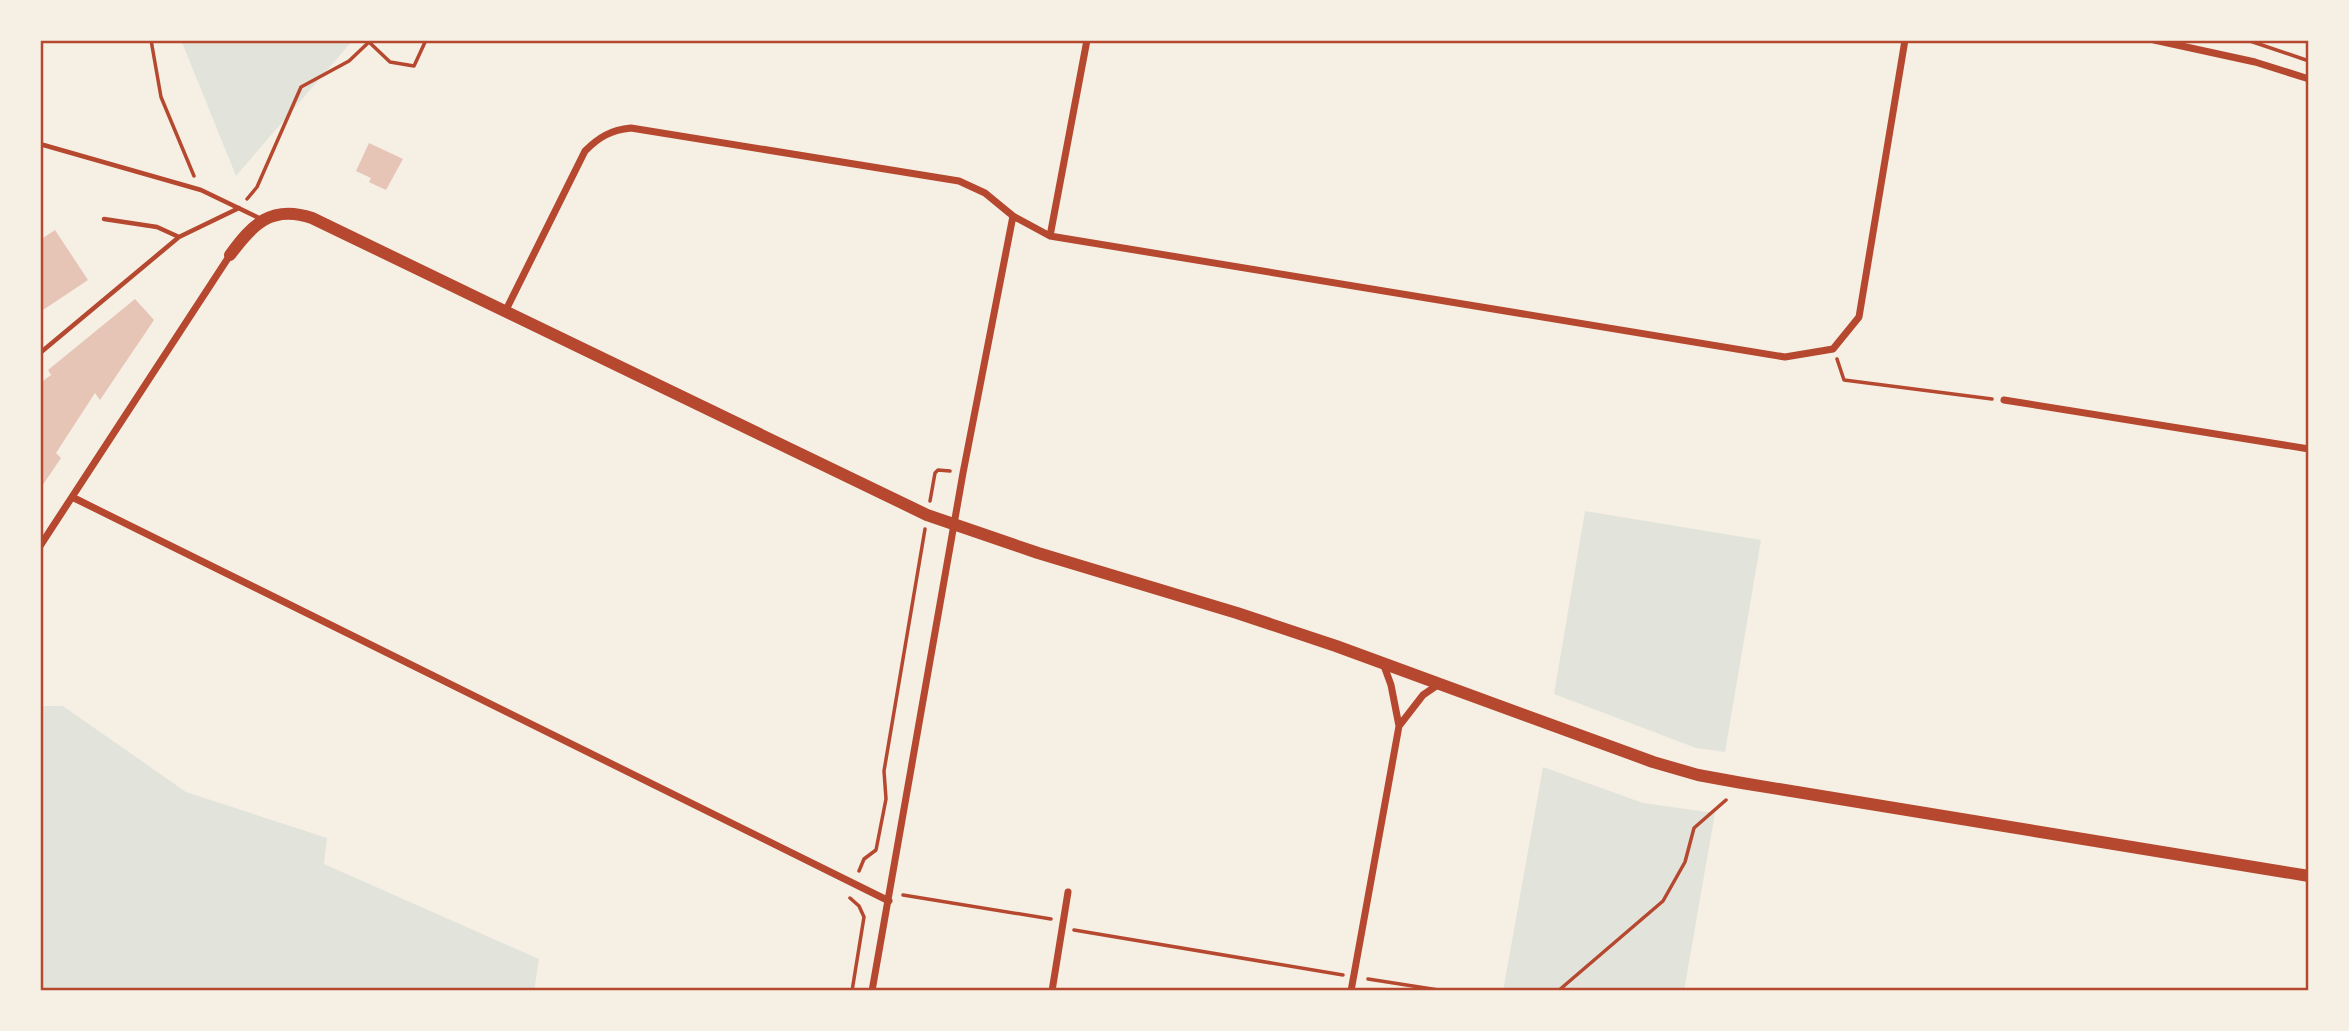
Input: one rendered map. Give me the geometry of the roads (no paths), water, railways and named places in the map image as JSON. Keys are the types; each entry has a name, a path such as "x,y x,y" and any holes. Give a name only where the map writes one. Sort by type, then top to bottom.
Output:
{"street":[{"path":"1050,236 1087,40"},
{"path":"505,312 585,151 596,140 619,129 631,128 959,181 985,193 1013,216 1050,236 1785,357 1833,349 1858,317 1905,40"},
{"path":"2154,40 2255,62 2309,79"},
{"path":"40,546 74,498 230,255 251,228 262,219 284,213 298,213 954,526 1237,613 1440,683 1653,762 1698,775 2309,876"},
{"path":"872,991 963,473 1013,216"},
{"path":"2004,400 2309,449"},
{"path":"74,498 855,884 890,896"},
{"path":"1351,991 1399,726 1391,685 1383,663"},
{"path":"1399,726 1423,695 1440,683"},
{"path":"1052,991 1068,892"}],"lane":[{"path":"40,144 201,190 262,219"},
{"path":"40,353 179,237 239,208"},
{"path":"104,219 158,227 179,237"}]}
